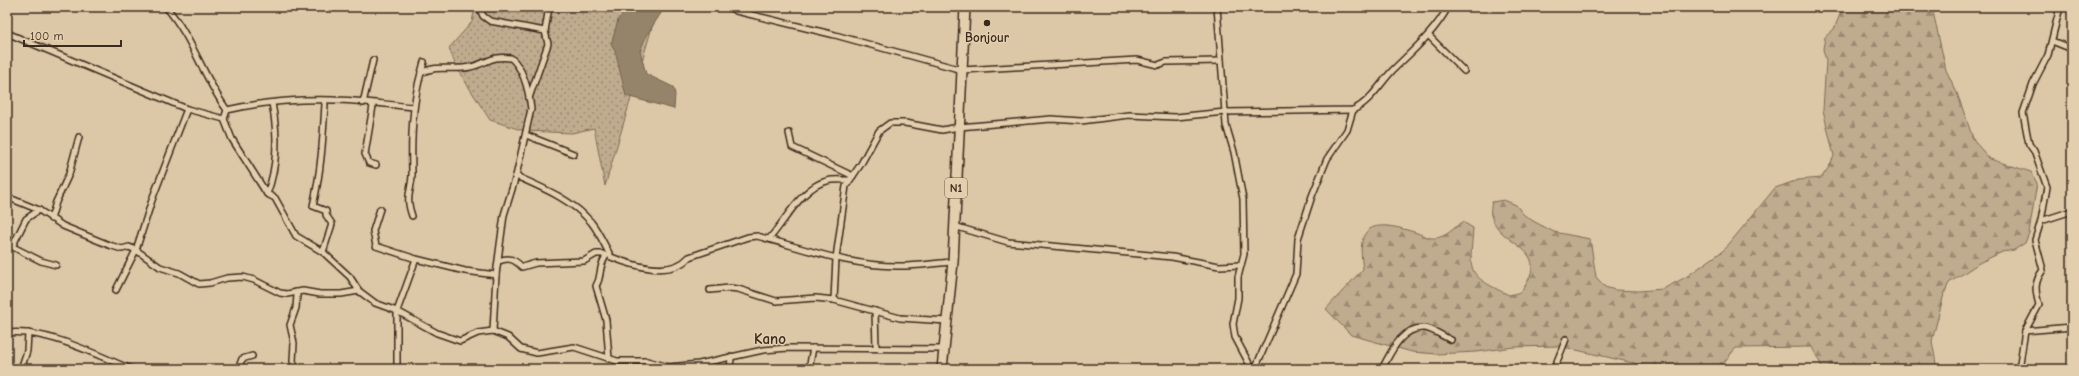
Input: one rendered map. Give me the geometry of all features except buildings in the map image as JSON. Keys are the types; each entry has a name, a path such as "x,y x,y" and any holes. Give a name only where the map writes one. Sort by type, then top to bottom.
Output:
{"highway":[{"name":"N1","path":"942,369 953,262 965,7"}],"street":[{"path":"166,7 189,39 214,92 226,110 224,119 232,139 267,194 275,198 296,236 323,252 350,277 359,291 375,303 397,311 436,333 460,341 478,333 493,331 508,336 521,349 537,353 574,347 609,359 647,361 658,366 677,367 731,358 763,350 813,348 944,349"},
{"path":"479,7 483,16 490,21 545,31"},
{"path":"529,98 548,44 545,31 549,7"},
{"path":"729,7 736,11 835,35 962,70 1137,60 1158,64 1166,62 1221,62"},
{"path":"1217,7 1226,125 1234,152 1243,199 1244,254 1238,277 1238,298 1233,324 1235,337 1252,369"},
{"path":"834,300 836,258 848,180 861,164 879,131 890,123 905,123 942,130 959,127 1051,119 1081,121 1129,115 1176,117 1225,112 1353,110 1370,98 1390,72 1428,36 1448,7"},
{"path":"2019,369 2025,331 2039,305 2035,290 2036,280 2043,270 2035,240 2041,221 2047,187 2034,151 2029,144 2023,113 2033,84 2048,55 2060,11 2057,7"},
{"path":"7,33 187,109 224,119"},
{"path":"1428,36 1464,71"},
{"path":"2052,41 2072,49"},
{"path":"421,73 428,70 472,67 486,60 498,57 511,58 520,69 529,98 530,119 516,176 504,215 496,275 493,331"},
{"path":"363,103 373,60"},
{"path":"412,216 407,202 412,172 411,156 414,107 424,62"},
{"path":"226,110 253,104 305,100 333,100 414,107"},
{"path":"323,252 332,224 326,215 326,211 313,206 323,144 322,129 325,104 324,101"},
{"path":"267,194 273,178 277,142 276,124 272,103"},
{"path":"370,104 373,106 365,154 367,161 376,165"},
{"path":"116,290 136,250 152,197 187,109"},
{"path":"1255,369 1296,274 1298,239 1312,196 1327,159 1347,130 1353,110"},
{"path":"789,133 792,147 852,176"},
{"path":"526,135 574,154"},
{"path":"51,218 56,202 69,174 79,137"},
{"path":"516,176 552,191 572,204 591,223 611,257 648,268 668,268 683,264 689,257 748,237 757,236 836,258 871,264 900,266 953,262"},
{"path":"769,239 805,192 815,185 827,181 848,180"},
{"path":"7,197 39,210 62,226 109,245 122,249 129,248 136,250 160,267 180,273 199,284 210,283 227,278 243,277 254,280 280,293 287,294 296,292 341,294 359,291"},
{"path":"380,209 373,231 376,246 465,271 496,275"},
{"path":"39,210 26,219 10,245 41,260 56,265"},
{"path":"2041,221 2072,211"},
{"path":"954,226 1008,242 1172,257 1219,266 1241,265"},
{"path":"499,261 510,259 522,267 536,263 584,261 596,254 606,256 600,265 600,279 596,286 606,320 609,359"},
{"path":"397,369 397,311 416,258"},
{"path":"710,290 729,288 738,289 776,300 816,298 834,300 906,318 946,321"},
{"path":"296,292 298,295 296,308 290,325 294,343 293,361 296,369"},
{"path":"875,311 876,348"},
{"path":"2025,331 2072,327"},
{"path":"1382,369 1395,344 1410,331 1426,328 1451,340"},
{"path":"7,333 28,333 59,341 131,369"},
{"path":"21,369 27,351 28,333"},
{"path":"1554,369 1566,339"},
{"path":"809,369 813,348"},
{"path":"238,369 242,359 252,356"},
{"path":"730,369 731,358"}],"green space":[{"path":"475,7 658,7 605,186 594,128 572,133 524,131 490,120 457,69 449,48 472,22"},
{"path":"1843,7 1932,7 1946,70 1957,93 1974,141 1990,159 2031,172 2037,183 2029,233 2025,243 2014,250 2002,252 1979,263 1949,283 1944,294 1932,341 1937,369 1823,369 1812,347 1736,348 1718,369 1659,369 1559,346 1514,347 1476,352 1437,354 1412,352 1351,335 1326,309 1363,269 1361,253 1365,233 1371,228 1379,226 1400,228 1435,238 1446,234 1463,222 1473,228 1471,263 1477,276 1484,282 1509,295 1521,292 1530,277 1532,265 1529,256 1504,235 1496,226 1491,215 1492,202 1504,200 1516,205 1523,214 1554,232 1590,239 1596,277 1605,287 1615,290 1639,291 1663,289 1686,277 1724,250 1775,188 1798,180 1821,178 1829,167 1834,156 1823,110 1826,61 1823,49 1825,37 1834,29"}],"shaded area":[{"path":"629,7 665,7 646,36 640,51 646,74 673,87 675,94 674,109 626,96 615,51 611,45 618,20"}],"place":[{"name":"Bonjour","path":"987,23"}],"district":[{"name":"Kano","path":"770,339"}]}
